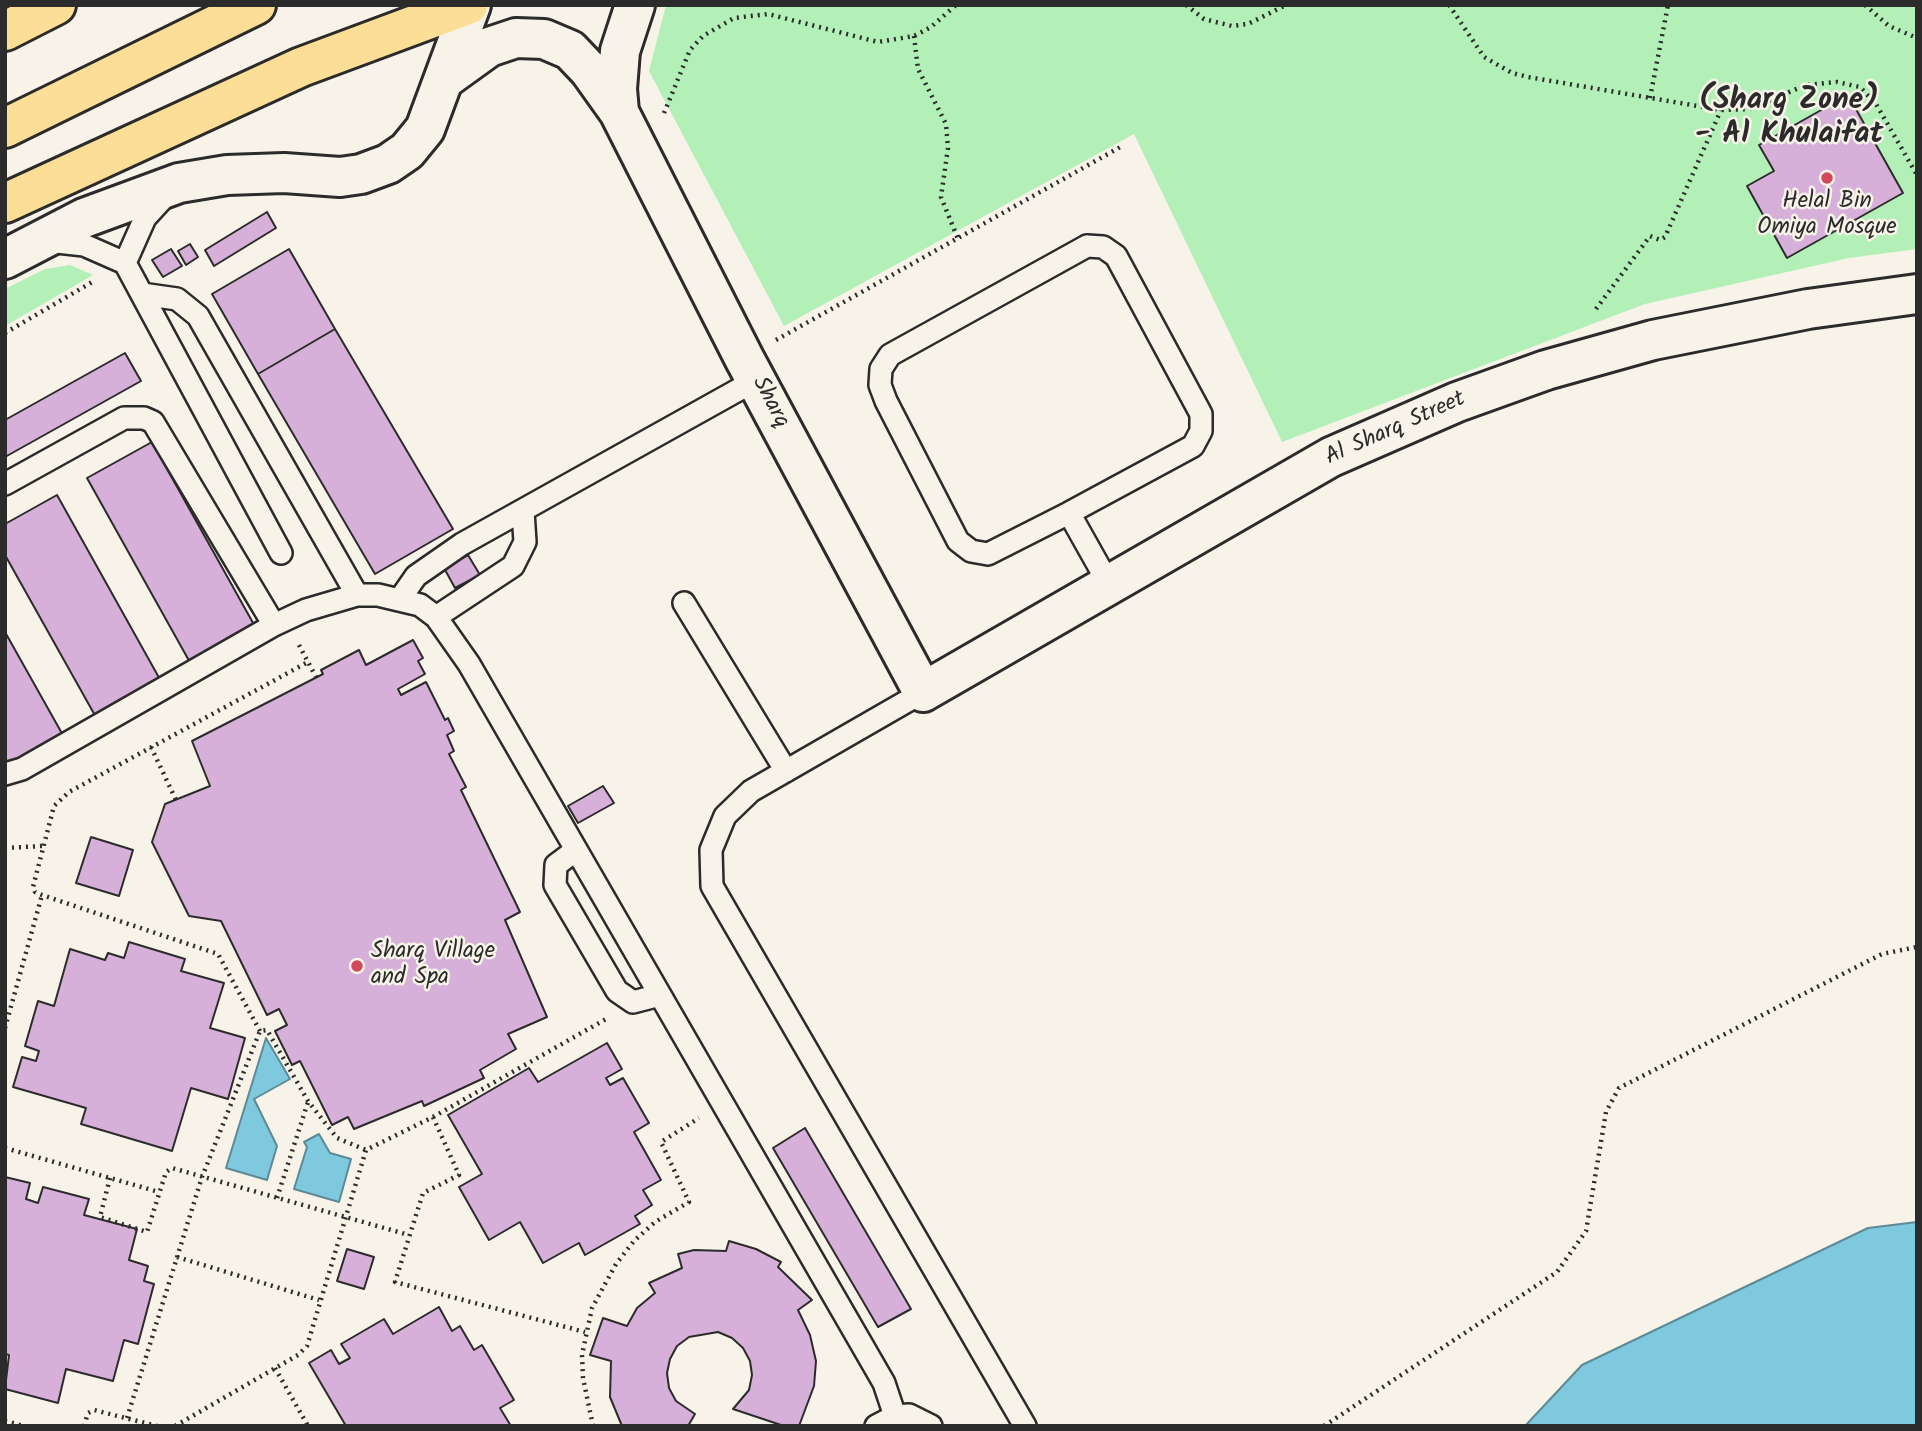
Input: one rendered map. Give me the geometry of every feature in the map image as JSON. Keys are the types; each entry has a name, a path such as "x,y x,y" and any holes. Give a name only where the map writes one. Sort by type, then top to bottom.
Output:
{"highway":[{"path":"5,31 56,5"},
{"path":"5,128 256,5"},
{"path":"5,203 301,67 470,5"}],"street":[{"path":"5,259 84,218 179,183 227,175 284,173 340,177 361,174 388,164 407,150 425,129 446,78 470,5"},
{"name":"Sharq","path":"626,127 617,89 620,51 635,5"},
{"name":"Sharq","path":"446,78 489,47 516,38 544,39 570,50 589,70 626,127 750,369 923,692"},
{"name":"Al Sharq Street","path":"923,692 1331,457 1457,402 1534,374 1653,340 1808,309 1917,294"}],"lane":[{"path":"125,263 145,218 179,183"},
{"path":"40,240 84,245 125,263 281,554"},
{"path":"1087,246 1103,247 1116,256 1187,387 1201,414 1201,431 1193,446 1069,513 988,554 971,551 958,541 886,401 880,385 881,369 890,355 1064,258 1087,246"},
{"path":"142,294 177,299 198,316 357,595"},
{"path":"400,599 416,576 429,565 523,511 750,369"},
{"path":"5,484 124,418 144,418 153,422 161,430 274,625"},
{"path":"436,617 513,566 525,542 523,511"},
{"path":"1069,513 1110,586"},
{"path":"5,774 22,769 274,625 330,601 357,595 400,599 421,606 436,617 469,664 884,1383 895,1416"},
{"path":"684,603 786,771"},
{"path":"923,692 751,791 725,816 710,850 712,886 1025,1426"},
{"path":"576,850 556,866 555,885 617,991 634,1003 660,995"},
{"path":"876,1426 895,1416 909,1415 932,1426"}],"path":[{"path":"626,127 660,124 691,50 703,36 734,18 751,15 777,16 869,41 914,36 931,27 956,5"},
{"path":"1186,5 1204,19 1232,26 1248,24 1286,5"},
{"path":"1449,5 1473,44 1498,67 1528,77 1721,110 1749,109 1806,85 1837,82 1860,87 1876,104 1917,175"},
{"path":"1650,98 1668,5"},
{"path":"1865,5 1889,26 1917,38"},
{"path":"914,36 918,69 939,109 949,136 941,197 958,239"},
{"path":"1596,309 1650,236 1660,240 1665,237 1721,110"},
{"path":"750,369 958,239 1124,145"},
{"path":"5,333 125,263"},
{"path":"260,1031 218,954 42,895 35,892 33,887 54,806 61,799 308,662"},
{"path":"151,747 176,800"},
{"path":"5,848 42,846"},
{"path":"5,1028 42,895"},
{"path":"1324,1426 1557,1272 1586,1231 1606,1111 1619,1088 1882,954 1917,947"},
{"path":"175,1426 275,1368 307,1346 318,1300 366,1150 433,1117 634,1003"},
{"path":"260,1031 267,1030 308,1101 337,1138 366,1150"},
{"path":"127,1418 202,1177 260,1031"},
{"path":"277,1198 308,1101"},
{"path":"593,1426 583,1378 585,1332 603,1285 628,1249 655,1222 689,1202 661,1142 723,1105"},
{"path":"433,1117 459,1175 423,1193 394,1279 397,1284 585,1332"},
{"path":"5,1148 159,1192"},
{"path":"110,1178 100,1217 147,1231 168,1170 409,1235"},
{"path":"177,1257 318,1300"},
{"path":"275,1368 308,1426"},
{"path":"84,1426 88,1413 94,1410 157,1426"},
{"path":"5,1421 24,1426"}],"green space":[{"path":"666,5 1917,5 1917,249 1849,258 1645,304 1282,442 1134,134 784,326 649,71"},
{"path":"70,265 93,275 5,326 5,289 45,269"}],"water":[{"path":"266,1038 290,1079 254,1099 277,1146 267,1180 226,1168"},
{"path":"319,1134 330,1153 351,1159 339,1202 294,1189 307,1147 304,1142"},
{"path":"1917,1222 1917,1426 1525,1426 1582,1365 1868,1228"}],"building":[{"name":"Helal Bin Omiya Mosque","path":"1848,95 1903,193 1787,258 1747,186 1774,171 1759,145"},
{"path":"267,212 276,228 214,266 205,250"},
{"path":"190,244 198,257 186,265 178,251"},
{"path":"171,249 182,266 163,277 152,260"},
{"path":"289,249 335,329 258,374 212,294"},
{"path":"335,329 453,529 375,574 258,374"},
{"path":"125,353 141,381 5,457 5,420"},
{"path":"152,442 257,630 192,666 87,478"},
{"path":"57,495 162,683 97,719 5,555 5,524"},
{"path":"468,555 480,575 455,588 444,568"},
{"path":"5,632 64,737 5,770"},
{"path":"413,640 423,658 418,661 425,674 398,689 401,695 426,682 445,720 448,718 454,731 447,735 454,751 449,754 466,787 461,790 520,912 505,920 547,1017 508,1034 516,1049 480,1070 484,1078 424,1106 422,1101 354,1129 348,1117 332,1125 300,1061 292,1065 275,1031 287,1025 279,1009 267,1015 221,921 189,916 152,842 165,804 210,786 192,741 323,674 321,670 359,650 366,665"},
{"path":"603,786 614,803 578,823 568,806"},
{"path":"91,837 133,850 119,896 76,883"},
{"path":"129,942 185,959 181,971 224,983 210,1028 245,1038 228,1099 191,1088 172,1151 81,1124 86,1108 13,1087 22,1057 36,1061 39,1051 25,1046 38,1001 54,1006 70,949 105,960 108,953 124,958"},
{"path":"607,1043 622,1069 606,1078 610,1085 623,1078 649,1123 634,1132 661,1180 643,1190 652,1205 635,1216 640,1224 585,1255 579,1243 543,1263 520,1222 489,1240 459,1187 482,1174 448,1115 529,1068 538,1082"},
{"path":"805,1128 911,1309 878,1327 773,1148"},
{"path":"5,1177 30,1183 26,1199 38,1203 43,1187 89,1199 84,1215 137,1229 129,1260 148,1266 144,1281 154,1284 138,1344 124,1340 113,1381 66,1369 58,1403 5,1389 9,1355 5,1354"},
{"path":"729,1241 756,1249 781,1262 778,1267 812,1300 798,1310 810,1335 816,1361 814,1386 799,1426 784,1426 733,1409 749,1390 752,1375 750,1361 743,1348 732,1338 718,1332 689,1337 677,1346 670,1359 667,1373 669,1388 676,1401 695,1414 688,1426 622,1426 610,1397 611,1361 590,1355 603,1318 627,1326 637,1308 655,1293 649,1283 682,1268 678,1254 694,1250 726,1251"},
{"path":"347,1249 374,1257 364,1289 337,1281"},
{"path":"439,1307 452,1331 460,1326 474,1350 482,1345 514,1400 500,1408 511,1426 346,1426 309,1363 331,1350 339,1364 350,1358 341,1344 384,1319 393,1334"}],"place":[{"name":"Helal Bin Omiya Mosque","path":"1827,178"},
{"name":"Sharq Village and Spa","path":"357,966"}],"district":[{"name":"(Sharg Zone) - Al Khulaifat","path":"1789,120"}]}
